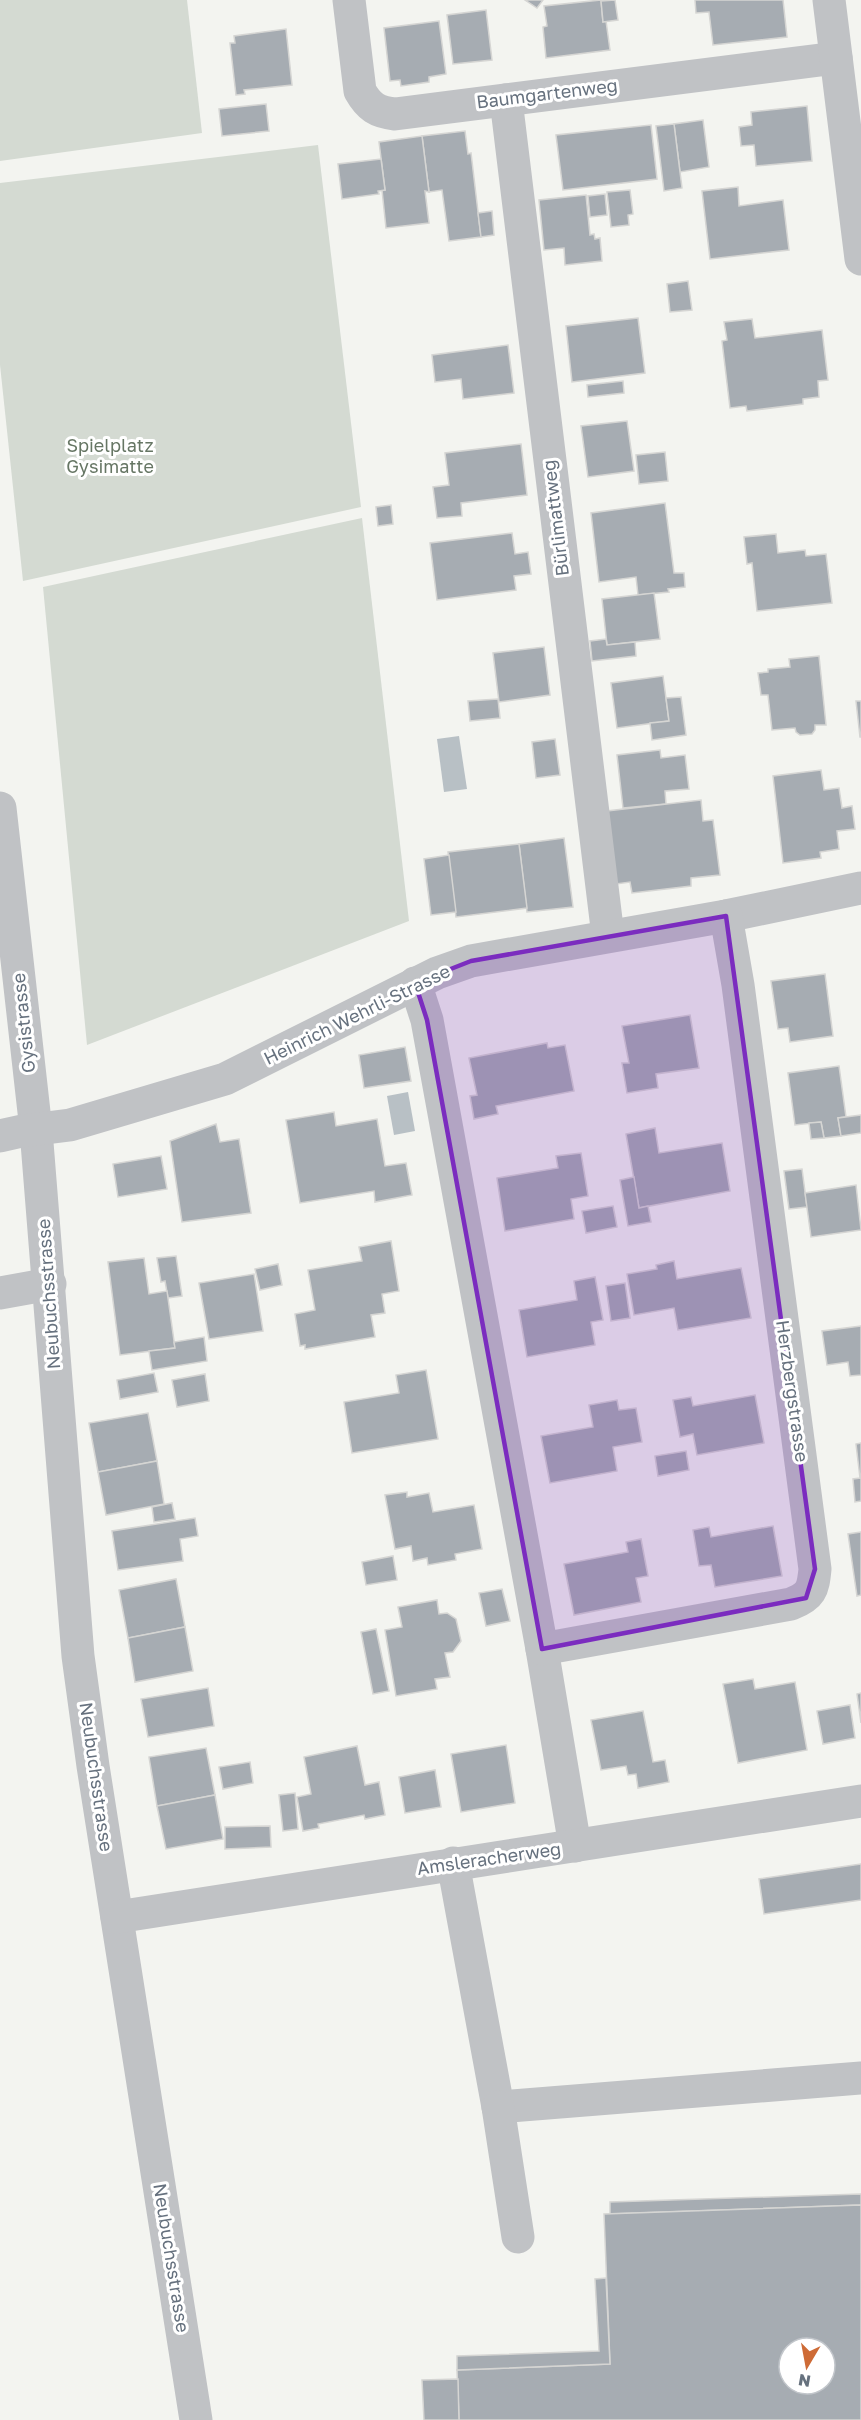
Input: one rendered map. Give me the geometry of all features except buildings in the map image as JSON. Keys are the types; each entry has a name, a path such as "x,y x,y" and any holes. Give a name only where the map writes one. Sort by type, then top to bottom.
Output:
{"street":[{"name":"Baumgartenweg","path":"349,0 360,92 366,103 379,112 395,114 836,58"},
{"path":"829,0 861,259"},
{"name":"Bürlimattweg","path":"506,100 608,936"},
{"name":"Gysistrasse","path":"0,808 3,872 36,1130"},
{"name":"Heinrich Wehrli-Strasse","path":"0,1136 70,1125 225,1079 416,983 471,961 861,888"},
{"name":"Herzbergstrasse","path":"542,1649 791,1604 806,1598 814,1584 815,1569 809,1522 738,985 726,915"},
{"path":"416,983 427,1020 542,1649 575,1846"},
{"name":"Neubuchsstrasse","path":"36,1130 78,1656 196,2420"},
{"path":"0,1293 50,1284"},
{"name":"Amsleracherweg","path":"117,1917 861,1801"},
{"path":"453,1863 498,2107 518,2237"},
{"path":"498,2107 861,2078"}],"highlighted area":[{"path":"726,916 815,1569 806,1598 542,1649 427,1020 415,983 471,961"}],"green space":[{"path":"0,0 187,0 202,133 0,161"},
{"name":"Spielplatz Gysimatte","path":"318,145 361,507 23,581 0,365 0,183"},
{"path":"362,518 409,921 87,1045 43,587"}],"shaded area":[{"path":"459,736 467,789 444,792 437,739"},
{"path":"408,1092 415,1131 394,1135 387,1096"}]}
